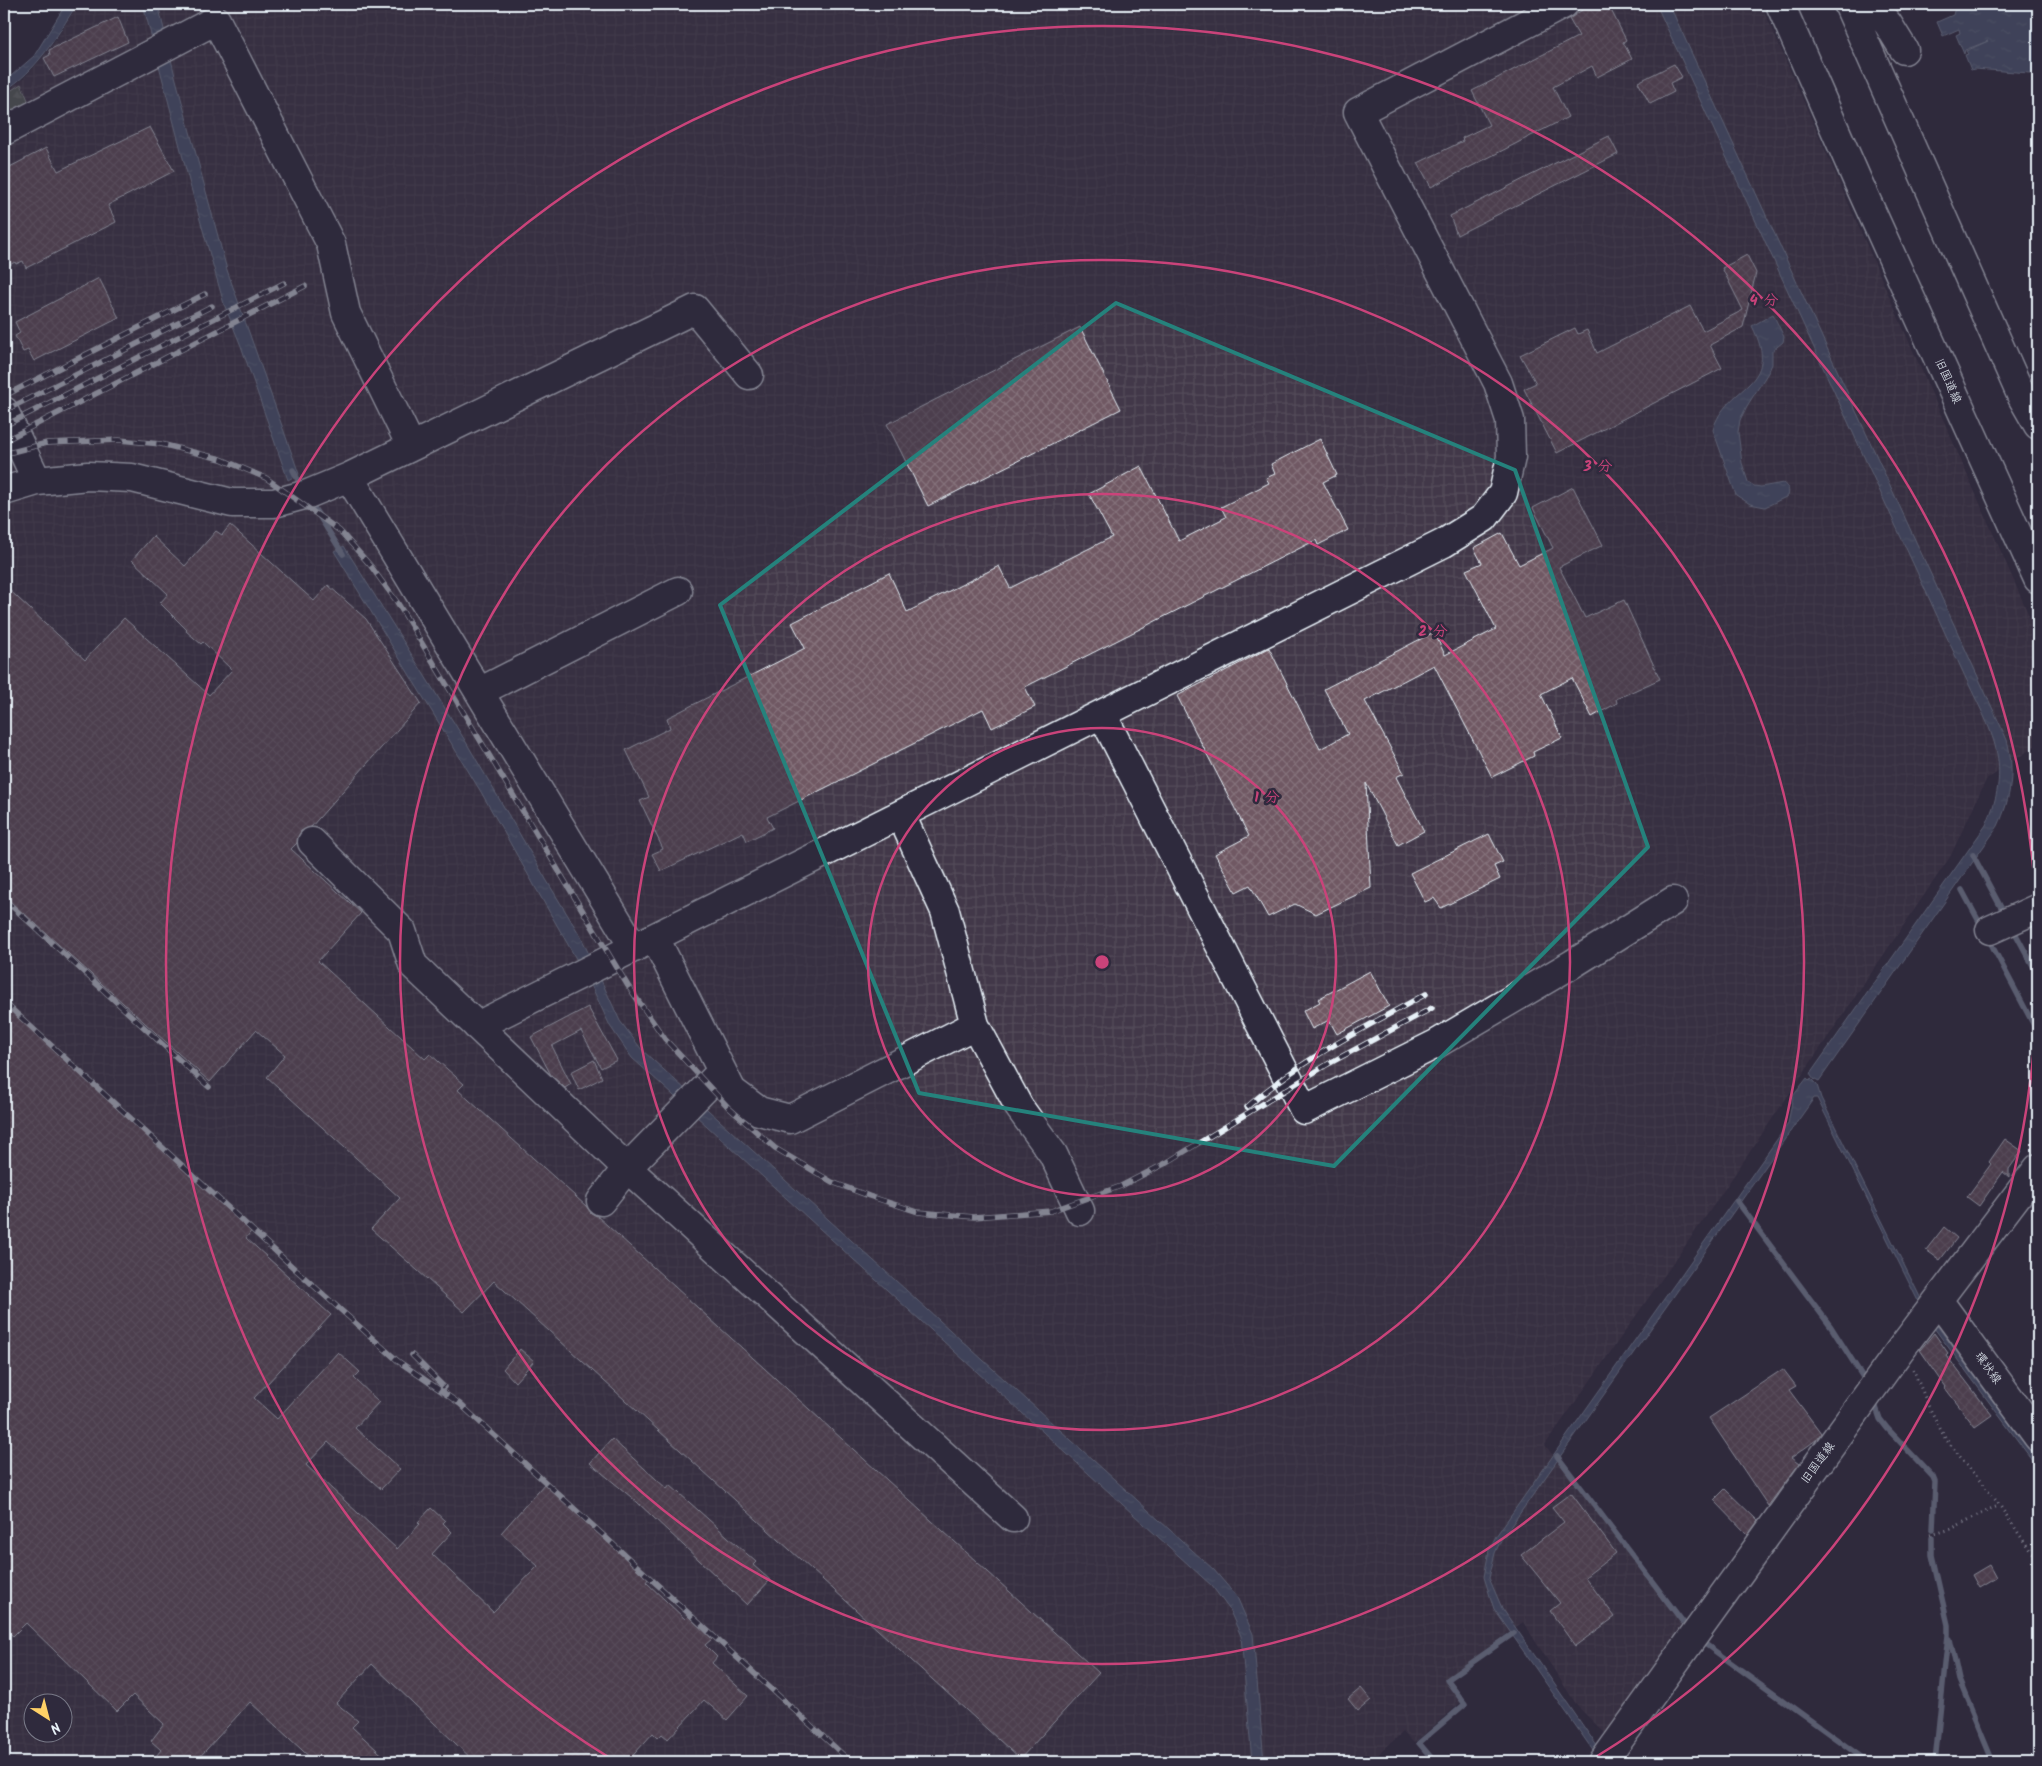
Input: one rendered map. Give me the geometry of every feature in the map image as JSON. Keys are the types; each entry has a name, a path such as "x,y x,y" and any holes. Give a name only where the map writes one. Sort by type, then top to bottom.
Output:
{"street":[{"path":"477,1026 1444,543 1484,518 1503,493 1511,457 1510,420 1498,383 1358,112 1564,4"},
{"name":"旧国道線","path":"1780,4 1858,182 2038,579"},
{"path":"1848,4 2022,397 2038,425"},
{"path":"1871,4 1888,24 1904,50"},
{"path":"4,131 216,20 332,244 346,313 411,446"},
{"path":"4,491 37,481 88,476 132,478 232,503 274,503 308,494 349,477 694,309 749,375"},
{"path":"4,411 37,481"},
{"path":"349,477 479,692 645,943 722,1071 732,1091 759,1111 790,1120 975,1025"},
{"path":"2004,504 2038,531"},
{"path":"479,692 678,591"},
{"path":"1102,714 1304,1110 1436,1044 1574,963 1673,901"},
{"path":"901,815 945,911 975,1025 1019,1106 1053,1154 1080,1211"},
{"path":"312,842 402,931 413,965 627,1168 1013,1518"},
{"path":"1990,930 2038,908"},
{"path":"601,1201 627,1168 722,1071"},
{"name":"旧国道線","path":"1603,1762 1900,1350 2038,1168"},
{"name":"環状線","path":"1938,1300 2038,1437"}],"path":[{"path":"1900,1350 1910,1362 1928,1405 1945,1438 1999,1506 2038,1562"},
{"path":"1931,1535 1951,1529 1986,1510 1999,1506"}],"highlighted area":[{"path":"1116,303 1515,470 1648,847 1334,1166 919,1093 720,605"}],"shaded area":[{"path":"78,4 1761,4 2038,636 2038,744 1986,780 1950,857 1711,1209 1545,1445 1684,1625 1608,1736 1578,1707 1523,1622 1444,1680 1461,1702 1414,1743 1403,1732 1370,1762 18,1762 4,1741 4,93 23,79 56,40"}],"green space":[{"path":"21,84 28,100 26,106 4,118 4,95"}],"water":[{"path":"66,4 77,4 54,40 27,73 4,91 4,82 34,56"},
{"path":"143,4 158,4 174,72 227,270 299,474 288,480 241,346 224,304 189,181"},
{"path":"1656,4 1669,4 2007,740 2011,762 2009,794 1998,826 1819,1081 1814,1080 1810,1074 1986,825 1994,802 1998,782 1998,763 1995,745 1981,710"},
{"path":"1960,4 2038,4 2038,78 2030,73 1971,70 1965,55 1968,54 1966,51 1988,41 1965,50 1964,54 1956,35 1960,33 1959,29 1943,36 1937,22 1953,15"},
{"path":"1773,314 1784,337 1783,342 1772,351 1772,364 1740,420 1738,432 1742,463 1748,482 1754,486 1761,487 1783,483 1788,489 1788,496 1765,507 1750,504 1736,495 1713,430 1719,415 1757,374 1761,362 1760,346 1752,326"},
{"path":"344,546 466,742 581,937 620,1021 642,1050 1214,1570 1237,1597 1253,1634 1264,1762 1252,1762 1241,1636 1229,1609 1212,1586 632,1058 610,1026 591,985 481,792 334,551"},
{"path":"1807,1078 1817,1085 1821,1098 1924,1305 1938,1327 2038,1462 2038,1468 1934,1328 1919,1303 1817,1098 1814,1098 1501,1540 1495,1553 1489,1578 1502,1608 1608,1762 1601,1762 1494,1609 1484,1577 1489,1550 1496,1536 1788,1124 1793,1096"}],"building":[{"path":"1590,4 1608,4 1626,40 1623,42 1632,59 1597,77 1592,66 1553,87 1568,117 1431,187 1418,163 1463,141 1462,138 1489,125 1472,91 1579,36 1569,19 1582,10 1581,8"},
{"path":"118,17 128,42 54,77 44,58 50,55 49,50"},
{"path":"1674,64 1682,77 1670,83 1674,92 1650,104 1638,82"},
{"path":"150,127 174,171 108,205 116,222 26,268 23,261 16,264 15,262 4,268 4,170 46,148 58,171"},
{"path":"1609,136 1618,154 1457,235 1450,216"},
{"path":"1747,255 1756,273 1743,327 1710,345 1722,368 1557,453 1524,389 1536,383 1520,355 1575,328 1578,334 1587,330 1597,353 1690,306 1703,331 1743,310 1722,268"},
{"path":"99,278 119,318 34,361 28,350 23,352 15,336 20,333 15,322"},
{"path":"1080,327 1121,409 928,506 887,424"},
{"path":"1320,439 1337,475 1323,482 1348,530 1318,545 1316,540 1025,687 1035,707 992,728 983,709 767,817 773,828 747,841 743,832 661,871 652,854 663,849 640,801 649,797 626,750 670,728 667,718 805,648 792,623 889,573 907,612 999,566 1010,588 1112,537 1089,494 1141,466 1179,541 1226,517 1221,507 1269,483 1266,478 1275,474 1271,464"},
{"path":"1573,487 1603,545 1559,567 1585,618 1624,600 1660,679 1616,699 1617,703 1592,717 1572,678 1541,694 1562,738 1533,752 1534,756 1492,777 1434,665 1365,701 1404,773 1396,777 1424,831 1398,845 1366,783 1371,888 1316,914 1295,904 1268,917 1250,885 1236,892 1215,854 1249,836 1177,696 1269,648 1320,749 1348,734 1324,689 1434,632 1445,655 1496,629 1466,570 1482,563 1474,548 1502,533 1519,565 1553,548 1533,508"},
{"path":"230,525 314,601 328,585 366,619 421,703 311,827 301,831 297,843 291,849 361,913 318,961 425,1059 430,1054 464,1084 458,1090 586,1206 591,1213 597,1216 1099,1673 1020,1759 494,1281 464,1312 371,1229 400,1198 267,1077 285,1055 256,1030 210,1082 26,915 25,917 4,898 4,585 85,660 124,618 209,695 232,670 203,642 201,644 186,631 160,603 168,594 132,560 153,536 185,566 216,531 222,535"},
{"path":"1489,834 1503,862 1494,866 1500,879 1441,908 1434,898 1425,902 1410,873"},
{"path":"1370,971 1389,1006 1337,1034 1329,1020 1312,1029 1303,1011 1320,1002 1318,999"},
{"path":"4,1004 252,1230 246,1238 331,1315 254,1398 277,1419 338,1352 360,1372 354,1378 379,1402 355,1428 400,1469 381,1489 328,1442 306,1465 397,1549 420,1524 418,1522 431,1508 445,1521 443,1523 452,1532 432,1554 493,1612 538,1566 501,1533 545,1483 648,1579 646,1582 685,1619 688,1616 712,1639 705,1645 717,1657 712,1663 748,1696 727,1720 704,1700 668,1739 662,1734 658,1738 653,1733 627,1762 475,1762 372,1664 336,1703 358,1721 352,1727 390,1762 315,1762 250,1702 195,1762 151,1762 161,1750 151,1741 164,1724 133,1695 117,1711 26,1623 13,1636 4,1628"},
{"path":"588,1007 617,1060 601,1068 581,1031 552,1046 571,1084 565,1088 551,1075 531,1037"},
{"path":"594,1060 602,1078 579,1090 571,1072"},
{"path":"2005,1139 2022,1151 2009,1169 2009,1177 2003,1172 1979,1206 1967,1197 1991,1164 1989,1162"},
{"path":"1944,1227 1957,1238 1940,1260 1926,1250"},
{"path":"1934,1333 1948,1353 1946,1355 1992,1415 1975,1427 1945,1388 1920,1350"},
{"path":"520,1349 534,1361 515,1382 503,1369"},
{"path":"1783,1369 1796,1386 1789,1390 1821,1433 1816,1440 1791,1458 1799,1464 1768,1506 1709,1418"},
{"path":"612,1439 667,1489 670,1485 756,1562 753,1565 770,1580 747,1605 637,1502 590,1463"},
{"path":"1725,1489 1758,1521 1748,1535 1714,1500"},
{"path":"1571,1493 1616,1553 1585,1577 1615,1617 1575,1646 1550,1611 1560,1603 1521,1555 1564,1522 1552,1507"},
{"path":"1989,1565 1996,1578 1979,1588 1972,1575"},
{"path":"1361,1688 1371,1700 1358,1711 1348,1699"}],"waterway":[{"path":"293,470 302,488"},
{"path":"309,500 343,554"},
{"path":"1973,855 2005,915"},
{"path":"1962,890 1982,927"},
{"path":"2012,927 2038,975"},
{"path":"1988,938 2038,1033"},
{"path":"1737,1201 1831,1327 1866,1382"},
{"path":"1874,1401 1880,1419 1933,1477 1935,1482 1933,1530"},
{"path":"1557,1456 1686,1626"},
{"path":"1932,1538 1932,1555 1948,1625 1935,1762"},
{"path":"1435,1762 1419,1743 1465,1704 1447,1680 1514,1633"},
{"path":"1948,1638 1950,1639 1959,1680 1993,1762"},
{"path":"1701,1641 1868,1762"}],"railway":[{"path":"4,426 284,283"},
{"path":"4,441 305,286"},
{"path":"4,396 205,294"},
{"path":"4,411 212,306"},
{"path":"4,454 47,443 119,440 161,444 221,459 266,478 340,531 370,565 397,602 628,986 665,1039 729,1108 775,1148 832,1182 918,1212 974,1217 1051,1211 1121,1186 1166,1163 1328,1064 1432,1008"},
{"path":"4,899 209,1087"},
{"path":"1247,1107 1267,1090 1311,1060 1356,1032 1426,994"},
{"path":"4,1002 398,1361 460,1404 851,1762"},
{"path":"412,1355 444,1387"}]}
